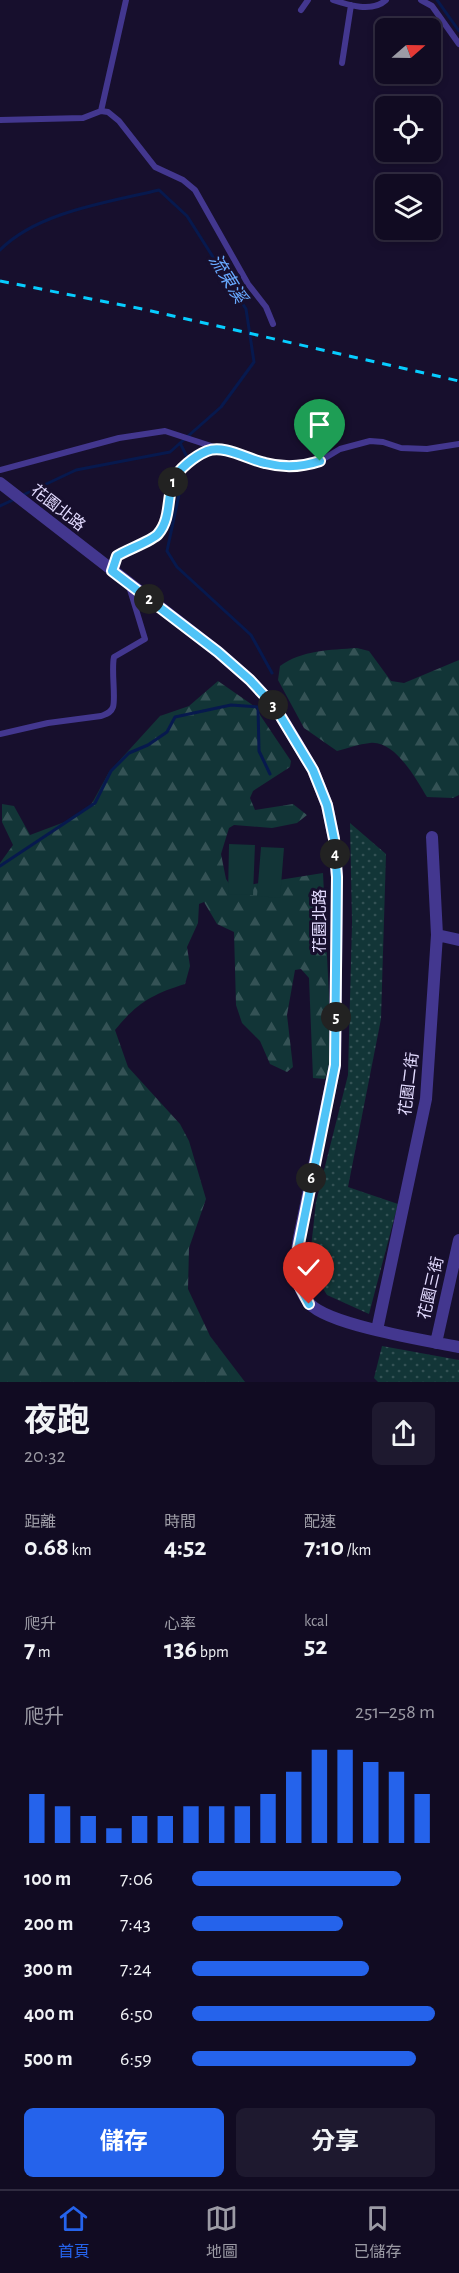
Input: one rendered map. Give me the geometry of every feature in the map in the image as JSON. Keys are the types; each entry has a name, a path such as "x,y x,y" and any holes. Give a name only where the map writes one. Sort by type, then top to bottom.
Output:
{"street":[{"name":"花園北路","path":"0,483 218,652 250,680 275,707 313,770 327,805 334,839 337,877 335,1065 295,1264 299,1285 309,1304 326,1317 459,1347"},
{"name":"花園二街","path":"377,1330 426,1099 437,935 432,837"},
{"path":"437,935 459,940"},
{"name":"花園三街","path":"436,1343 459,1240"}],"lane":[{"path":"101,111 126,0"},
{"path":"301,10 308,0"},
{"path":"333,0 365,7 382,4 386,0"},
{"path":"421,0 432,6 459,44"},
{"path":"342,63 351,5"},
{"path":"0,120 82,118 101,111 108,112 119,121 155,167 183,180 195,190 248,284 266,307 273,324"},
{"path":"0,470 151,432 165,431 266,464 289,467 320,461 340,449 370,441 427,449 459,444"},
{"path":"112,571 117,556 157,535 169,509 173,481 181,470 216,448"},
{"path":"0,734 109,713 114,706 112,667 114,657 145,639 128,583"}],"green space":[{"path":"357,648 369,651 391,681 404,683 459,660 459,795 453,798 427,797 404,762 388,748 379,744 370,743 337,751 304,728 278,680 280,666 307,654"},
{"path":"218,681 254,706 291,761 290,767 253,791 250,798 255,810 293,804 307,815 297,823 272,828 234,825 229,828 221,854 226,879 230,885 242,886 323,873 332,1059 325,1079 313,1078 309,978 301,969 295,970 287,1015 293,1067 287,1072 270,1064 260,1041 242,1023 236,1005 234,932 217,924 204,902 199,904 198,923 187,947 190,966 185,984 145,1001 115,1030 128,1067 180,1124 189,1141 206,1199 189,1248 188,1289 210,1336 245,1382 0,1382 0,863 13,845 2,822 2,804 14,806 30,835 70,820 91,805 109,772 160,716 189,706"},
{"path":"350,823 386,854 381,1019 348,1187 398,1204 369,1314 327,1295 309,1266 316,1202 348,1075 352,922"},
{"path":"229,844 255,845 253,895 228,894"},
{"path":"261,847 284,848 280,898 257,896"},
{"path":"382,1346 459,1360 459,1382 378,1382 374,1378"}],"waterway":[{"path":"437,0 459,31"},
{"name":"流東溪","path":"0,250 15,237 53,217 96,204 159,190 187,216 246,309 254,362 221,407 170,452 76,470 23,495"},
{"path":"180,443 187,457 167,551 177,567 251,635 272,673"},
{"name":"流東溪","path":"0,506 15,499"},
{"path":"0,866 95,803 111,771 129,753 148,745 167,732 175,717 231,705 258,707 259,751 270,774"}],"railway":[{"path":"0,281 147,310 459,381"}],"route":[{"path":"309,1304 299,1285 295,1264 298,1238 335,1065 337,877 334,839 327,805 313,770 275,707 250,680 218,652 112,571 117,556 157,535 169,509 173,481 181,470 208,451 218,449 266,464 289,467 320,461"}]}
